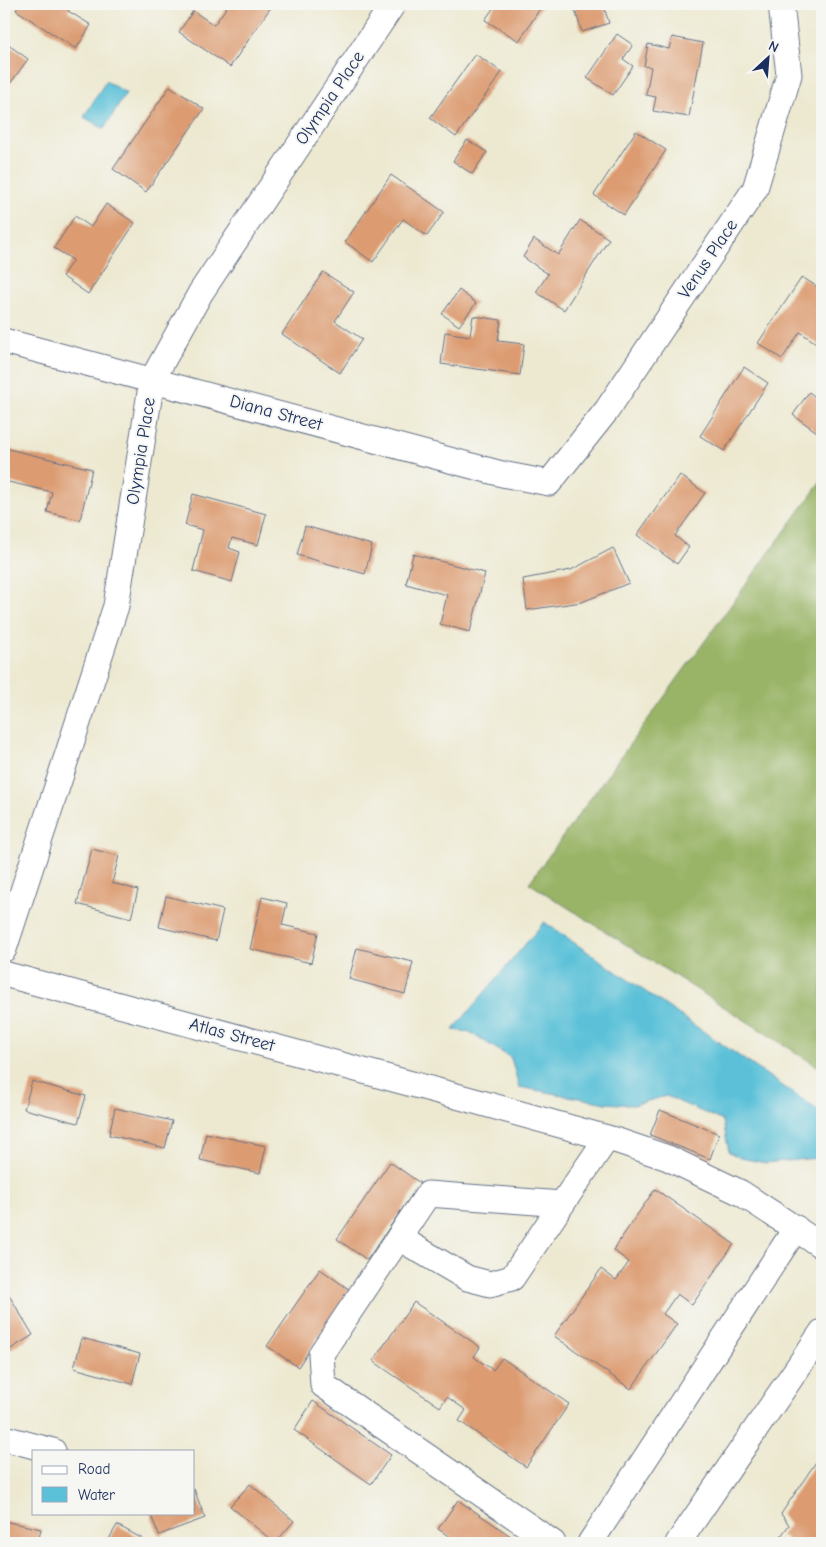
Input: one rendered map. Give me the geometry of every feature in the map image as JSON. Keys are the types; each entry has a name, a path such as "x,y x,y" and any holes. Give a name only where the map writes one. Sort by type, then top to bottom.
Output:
{"street":[{"name":"Olympia Place","path":"4,949 116,606 152,380 201,292 393,4"},
{"name":"Venus Place","path":"549,483 606,410 755,189 789,75 781,4"},
{"name":"Diana Street","path":"4,341 502,474 549,483"},
{"name":"Atlas Street","path":"4,974 460,1097 607,1138 668,1158 741,1193 822,1246"},
{"path":"399,1238 467,1278 490,1284 512,1278 607,1138"},
{"path":"553,1543 323,1385 321,1354 428,1194 562,1204"},
{"path":"590,1543 796,1228"},
{"path":"678,1543 822,1332"},
{"path":"4,1438 49,1450"}],"green space":[{"path":"822,480 822,1069 529,883"}],"water":[{"path":"106,81 126,93 104,129 84,117"},
{"path":"544,922 822,1113 822,1147 818,1158 765,1163 741,1158 729,1152 723,1121 666,1096 633,1105 606,1103 519,1087 511,1058 470,1032 453,1030"}],"building":[{"path":"20,4 72,4 68,11 91,25 76,49 16,10"},
{"path":"229,4 273,4 230,67 179,32 193,11 214,25"},
{"path":"496,4 543,4 519,41 485,20"},
{"path":"573,4 603,4 609,23 582,32"},
{"path":"617,34 633,45 623,59 633,66 613,95 587,78"},
{"path":"672,37 703,43 689,117 653,111 656,97 646,95 651,67 644,66 648,44 669,49"},
{"path":"10,46 28,59 4,92 4,56"},
{"path":"475,54 502,72 456,137 430,118"},
{"path":"170,86 204,109 146,192 113,169"},
{"path":"636,131 666,150 624,215 594,195"},
{"path":"467,140 487,152 472,174 453,161"},
{"path":"391,175 444,212 427,236 403,219 373,262 345,242"},
{"path":"106,204 135,223 88,294 62,276 73,260 54,248 75,216 91,227"},
{"path":"580,220 609,239 564,310 536,292 548,274 523,257 534,239 558,255"},
{"path":"323,272 354,292 335,321 362,339 340,373 282,334"},
{"path":"802,277 822,290 822,347 800,332 782,359 758,343"},
{"path":"459,290 476,303 459,326 442,314"},
{"path":"473,316 501,320 498,341 524,344 520,375 441,364 445,332 470,336"},
{"path":"744,367 768,383 724,451 700,436"},
{"path":"809,392 822,402 822,425 817,432 793,415"},
{"path":"4,448 92,469 80,520 47,512 52,492 4,481"},
{"path":"680,475 705,493 675,536 689,547 677,564 637,535"},
{"path":"193,494 266,514 258,545 232,538 229,548 240,552 232,582 193,571 203,530 185,525"},
{"path":"305,526 372,545 365,574 297,555"},
{"path":"613,548 629,583 582,602 527,610 523,579 571,570"},
{"path":"413,554 485,573 470,632 440,624 447,595 406,584"},
{"path":"92,849 119,856 112,883 138,890 131,918 77,904"},
{"path":"166,896 223,910 216,941 159,927"},
{"path":"262,897 287,903 282,925 318,933 311,963 250,949"},
{"path":"357,948 413,962 405,994 349,979"},
{"path":"32,1081 86,1096 78,1123 24,1109"},
{"path":"115,1108 172,1121 165,1148 109,1135"},
{"path":"660,1110 719,1134 710,1159 650,1135"},
{"path":"206,1133 266,1146 260,1173 200,1160"},
{"path":"390,1162 420,1183 367,1260 337,1239"},
{"path":"655,1189 734,1244 692,1305 677,1294 663,1314 677,1324 631,1389 554,1336 601,1269 616,1280 629,1262 613,1250"},
{"path":"320,1269 350,1290 298,1367 267,1346"},
{"path":"4,1287 33,1335 9,1350 4,1342"},
{"path":"414,1302 480,1347 474,1357 493,1370 502,1358 569,1404 526,1467 459,1421 466,1410 447,1397 440,1407 373,1361"},
{"path":"82,1338 140,1354 132,1384 74,1368"},
{"path":"313,1401 391,1455 371,1484 294,1430"},
{"path":"822,1453 822,1543 792,1543 781,1536 789,1525 781,1514"},
{"path":"250,1484 294,1521 275,1543 230,1506"},
{"path":"195,1492 205,1518 159,1535 150,1514 195,1514"},
{"path":"458,1500 521,1543 459,1543 438,1529"},
{"path":"4,1521 41,1529 38,1543 4,1543"},
{"path":"117,1525 143,1539 141,1543 117,1543 109,1539"}]}
